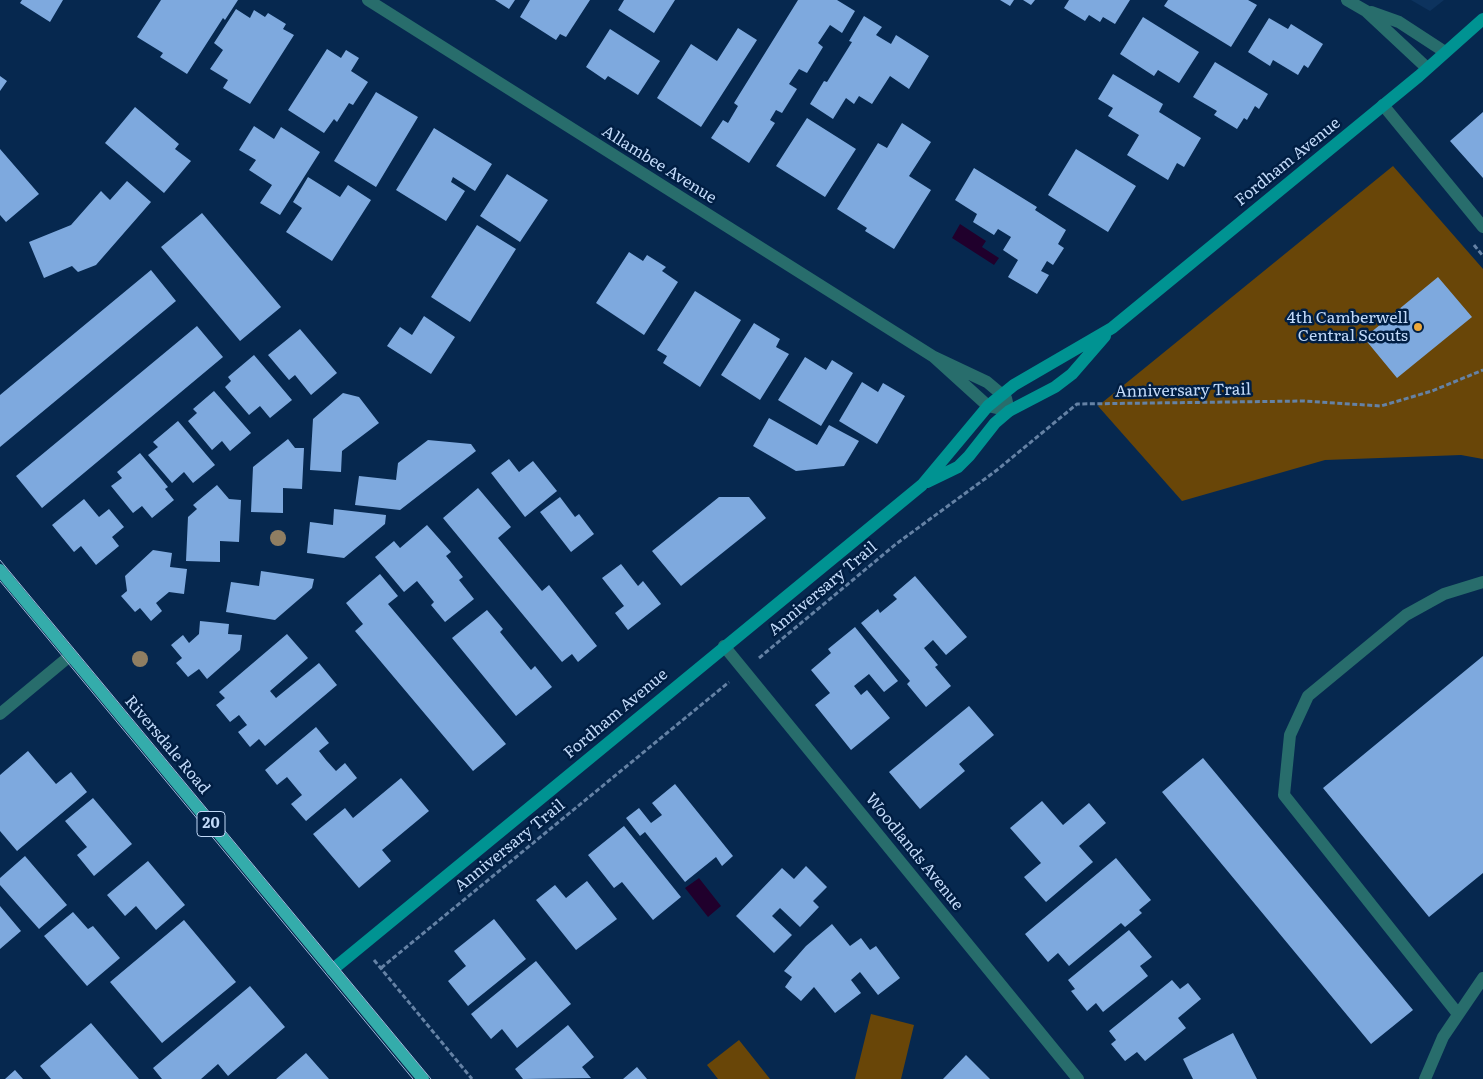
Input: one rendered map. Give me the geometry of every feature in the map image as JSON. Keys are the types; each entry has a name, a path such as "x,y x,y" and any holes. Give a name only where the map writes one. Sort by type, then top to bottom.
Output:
{"main road":[{"name":"Riversdale Road","path":"0,570 423,1079"}],"street":[{"name":"Allambee Avenue","path":"368,0 934,357 987,382 1003,394"},
{"path":"1348,0 1366,11 1427,68"},
{"path":"1366,11 1399,22 1446,52"},
{"name":"Fordham Avenue","path":"332,970 922,485 988,406 1014,385 1112,328 1383,105 1483,19"},
{"path":"1383,105 1483,227"},
{"name":"Fordham Avenue","path":"922,485 958,467 995,424 1009,411 1055,387 1072,374 1112,328"},
{"name":"Allambee Avenue","path":"934,357 988,406 1009,411"},
{"path":"1003,394 1009,411"},
{"path":"1458,1014 1284,795 1290,735 1308,696 1406,615 1444,594 1483,582"},
{"name":"Woodlands Avenue","path":"724,646 1078,1079"},
{"path":"0,714 71,655"},
{"path":"1425,1079 1443,1036 1483,978"}],"path":[{"name":"Anniversary Trail","path":"472,1079 381,968 896,544 996,470 1077,404 1304,402 1381,406 1424,394 1483,370"}],"shaded area":[{"path":"1411,0 1444,0 1430,11"},
{"path":"1393,166 1483,269 1483,459 1461,455 1325,460 1182,501 1098,406"},
{"path":"960,224 986,241 982,247 999,258 994,265 952,238"},
{"path":"699,878 721,906 708,917 685,888"},
{"path":"871,1014 914,1025 901,1079 855,1079"},
{"path":"739,1040 770,1079 718,1079 707,1065"}],"building":[{"path":"22,0 63,0 50,22 20,3"},
{"path":"161,0 238,0 225,20 223,18 187,74 160,57 163,53 137,37"},
{"path":"495,0 515,0 509,9"},
{"path":"530,0 590,0 566,37 560,34 556,40 520,17"},
{"path":"624,0 675,0 654,33 618,10"},
{"path":"798,0 837,0 855,11 842,33 830,25 818,43 823,47 807,73 799,69 789,84 797,89 782,113 776,110 770,120 775,123 749,163 711,138 723,120 728,123 738,106 734,103"},
{"path":"1000,0 1014,0 1010,6"},
{"path":"1023,0 1035,0 1031,5"},
{"path":"1069,0 1130,0 1115,24 1103,17 1100,22 1089,15 1085,21 1064,8"},
{"path":"1168,0 1248,0 1257,5 1231,47 1164,6"},
{"path":"236,9 250,18 254,10 265,17 268,13 286,24 283,29 294,35 250,104 223,88 228,80 210,69 223,50 214,43"},
{"path":"864,16 882,27 876,35 891,44 896,35 929,56 909,89 890,76 872,104 859,96 854,104 846,98 833,119 810,104 824,81 827,82 852,42 849,41"},
{"path":"1143,17 1199,52 1179,83 1158,70 1154,76 1120,54"},
{"path":"1269,18 1288,29 1291,24 1323,44 1308,68 1304,65 1298,75 1273,60 1270,66 1248,52"},
{"path":"738,28 757,40 701,127 657,98 691,44 717,61"},
{"path":"610,29 660,61 638,95 608,76 605,80 586,67"},
{"path":"327,49 341,58 346,50 359,58 351,71 368,82 353,105 349,103 337,122 334,119 324,133 288,110"},
{"path":"1215,62 1268,94 1259,109 1255,106 1247,120 1244,118 1237,129 1214,115 1217,111 1193,97"},
{"path":"1113,74 1163,104 1159,112 1201,138 1184,167 1177,163 1168,180 1127,155 1139,135 1108,116 1113,108 1098,99"},
{"path":"0,76 7,81 0,91"},
{"path":"376,92 418,117 376,187 334,161"},
{"path":"135,107 179,144 175,149 191,161 164,193 105,143"},
{"path":"1483,112 1483,178 1450,141"},
{"path":"807,118 856,149 825,197 776,166"},
{"path":"902,123 931,142 909,176 931,190 894,249 865,231 867,228 837,209 878,143 887,148"},
{"path":"254,126 274,139 281,127 320,152 280,215 260,203 272,185 249,170 256,160 239,150"},
{"path":"434,128 492,164 475,191 453,177 451,182 465,191 446,221 396,190"},
{"path":"0,149 39,194 6,222 0,215"},
{"path":"1076,149 1136,186 1108,232 1048,195"},
{"path":"974,168 1037,207 1035,210 1066,230 1058,244 1064,248 1053,265 1047,261 1041,271 1049,275 1037,294 1008,277 1018,260 1003,250 1011,237 998,229 994,235 973,222 977,214 955,200"},
{"path":"507,174 548,200 520,242 480,216"},
{"path":"308,177 340,197 348,185 371,200 332,261 286,232 302,208 293,202"},
{"path":"127,181 151,202 96,265 78,272 72,266 44,278 29,242 71,225 101,191 110,200"},
{"path":"202,213 281,307 240,341 161,247"},
{"path":"477,225 516,249 470,322 431,297"},
{"path":"629,252 643,261 647,255 666,267 662,271 678,282 644,335 596,303"},
{"path":"151,270 176,301 0,447 0,395"},
{"name":"4th Camberwell Central Scouts","path":"1438,277 1472,317 1397,378 1364,338"},
{"path":"695,291 741,320 700,387 663,363 667,356 657,350"},
{"path":"424,316 455,337 431,374 387,346 400,327 412,335"},
{"path":"754,323 780,339 776,347 789,354 760,400 721,375"},
{"path":"197,326 223,357 42,508 16,476"},
{"path":"300,329 337,373 311,395 295,375 289,380 268,355"},
{"path":"254,355 292,400 270,418 260,406 249,415 225,387 231,381 228,377"},
{"path":"805,357 826,370 832,360 853,373 821,426 778,400"},
{"path":"862,382 878,392 883,383 905,396 877,444 839,421"},
{"path":"214,391 251,433 230,451 222,441 212,450 188,421 197,413 193,409"},
{"path":"343,393 359,397 379,423 342,451 341,472 310,470 313,419"},
{"path":"769,418 817,445 829,425 859,441 844,466 796,471 753,446"},
{"path":"178,421 215,465 193,483 184,472 172,483 148,455 158,447 153,442"},
{"path":"288,439 295,448 304,448 302,489 283,488 283,513 251,512 253,467"},
{"path":"428,440 471,444 476,451 400,510 355,505 359,476 396,480 398,463"},
{"path":"140,453 168,487 165,489 174,500 152,518 142,506 133,513 111,486 122,478 117,472"},
{"path":"509,459 519,472 533,461 557,491 525,517 491,473"},
{"path":"217,485 229,499 241,500 239,542 220,541 220,562 186,561 188,517 197,509 193,505"},
{"path":"478,488 511,527 498,538 542,591 549,585 597,646 578,662 572,654 562,662 443,518"},
{"path":"560,497 575,517 579,514 594,534 571,552 540,512"},
{"path":"719,497 749,497 766,518 681,586 652,551"},
{"path":"84,499 99,517 109,509 124,527 112,537 119,546 96,565 81,546 74,552 52,525"},
{"path":"334,509 386,515 385,524 344,558 307,553 310,522 333,525"},
{"path":"427,525 451,552 446,556 463,577 459,580 474,599 445,622 431,605 434,602 417,581 404,592 375,557 394,541 400,548"},
{"path":"153,550 172,553 170,567 187,569 184,594 169,592 156,603 162,611 151,621 140,608 135,612 121,596 127,591 125,576"},
{"path":"621,564 638,586 643,581 661,604 628,630 615,613 624,606 602,578"},
{"path":"261,571 314,579 312,588 275,620 226,612 231,582 259,586"},
{"path":"380,574 398,596 388,604 506,744 473,771 355,631 363,624 346,603"},
{"path":"915,576 967,637 946,655 933,640 924,648 938,665 935,667 951,686 926,707 907,684 910,681 861,623 878,609 880,613 897,599 893,595"},
{"path":"487,610 503,629 500,632 531,670 535,666 552,687 516,716 452,638"},
{"path":"200,621 229,624 228,634 242,635 240,650 207,679 199,669 188,677 176,663 182,658 171,645 183,635 189,643 199,634"},
{"path":"855,627 898,681 884,692 869,674 854,686 861,695 867,690 890,718 851,750 815,705 830,693 811,670 831,653 828,649"},
{"path":"287,634 308,658 270,691 276,698 319,663 337,685 265,746 259,739 250,747 238,732 247,725 239,715 230,722 216,705 225,698 219,692"},
{"path":"1483,656 1483,873 1429,917 1323,788"},
{"path":"969,706 994,735 959,764 965,771 920,809 889,772"},
{"path":"316,727 329,743 319,751 326,760 336,771 345,763 357,778 306,821 291,804 302,795 287,777 277,785 265,770"},
{"path":"28,751 56,784 71,772 87,792 17,851 0,831 0,775"},
{"path":"1203,758 1413,1010 1371,1044 1162,792"},
{"path":"401,778 429,811 382,850 391,861 359,888 313,834 345,808 353,818"},
{"path":"675,784 733,856 722,866 716,857 685,882 645,832 640,836 626,818 639,808 651,823 662,815 652,803"},
{"path":"93,798 132,844 94,876 77,855 87,847 65,821"},
{"path":"1042,801 1063,825 1089,803 1106,823 1079,846 1093,862 1046,902 1024,877 1041,863 1010,828"},
{"path":"624,826 681,897 653,920 622,882 614,888 588,855"},
{"path":"25,856 67,905 39,929 0,885 0,878"},
{"path":"1116,858 1151,900 1139,910 1142,913 1125,927 1121,923 1069,966 1058,953 1048,962 1025,934"},
{"path":"148,861 185,905 156,930 136,906 125,916 107,895"},
{"path":"806,866 827,887 813,901 819,907 800,927 780,908 772,916 792,935 774,953 736,916 782,868 794,879"},
{"path":"587,881 617,919 576,950 536,900 555,885 566,898"},
{"path":"0,906 21,931 0,949"},
{"path":"73,912 88,929 93,926 120,958 87,986 44,936"},
{"path":"494,919 526,959 468,1006 448,981 466,966 454,951"},
{"path":"184,920 236,982 162,1043 110,982"},
{"path":"832,924 850,946 861,938 870,950 876,946 900,978 878,995 860,972 851,980 861,993 835,1013 814,987 801,1001 785,987 792,977 784,971 806,946"},
{"path":"1129,930 1152,957 1140,966 1148,976 1103,1012 1096,1003 1087,1011 1071,991 1075,989 1068,980"},
{"path":"536,961 571,1004 517,1048 502,1029 491,1039 471,1014"},
{"path":"1172,980 1180,989 1188,983 1201,999 1178,1018 1186,1028 1145,1061 1137,1052 1125,1061 1111,1044 1116,1040 1109,1031"},
{"path":"250,986 285,1027 228,1076 218,1064 201,1079 162,1079 153,1068"},
{"path":"91,1023 139,1079 51,1079 40,1066"},
{"path":"568,1025 594,1057 582,1067 591,1078 523,1079 515,1069"},
{"path":"1233,1033 1257,1079 1193,1079 1183,1059"},
{"path":"306,1053 329,1079 276,1079"},
{"path":"966,1055 990,1079 943,1079"},
{"path":"637,1067 647,1079 623,1079"},
{"path":"15,1070 23,1079 5,1079"}],"tram line":[{"path":"0,560 431,1079"},
{"path":"0,581 413,1079"}],"place":[{"name":"4th Camberwell Central Scouts","path":"1418,327"}]}
